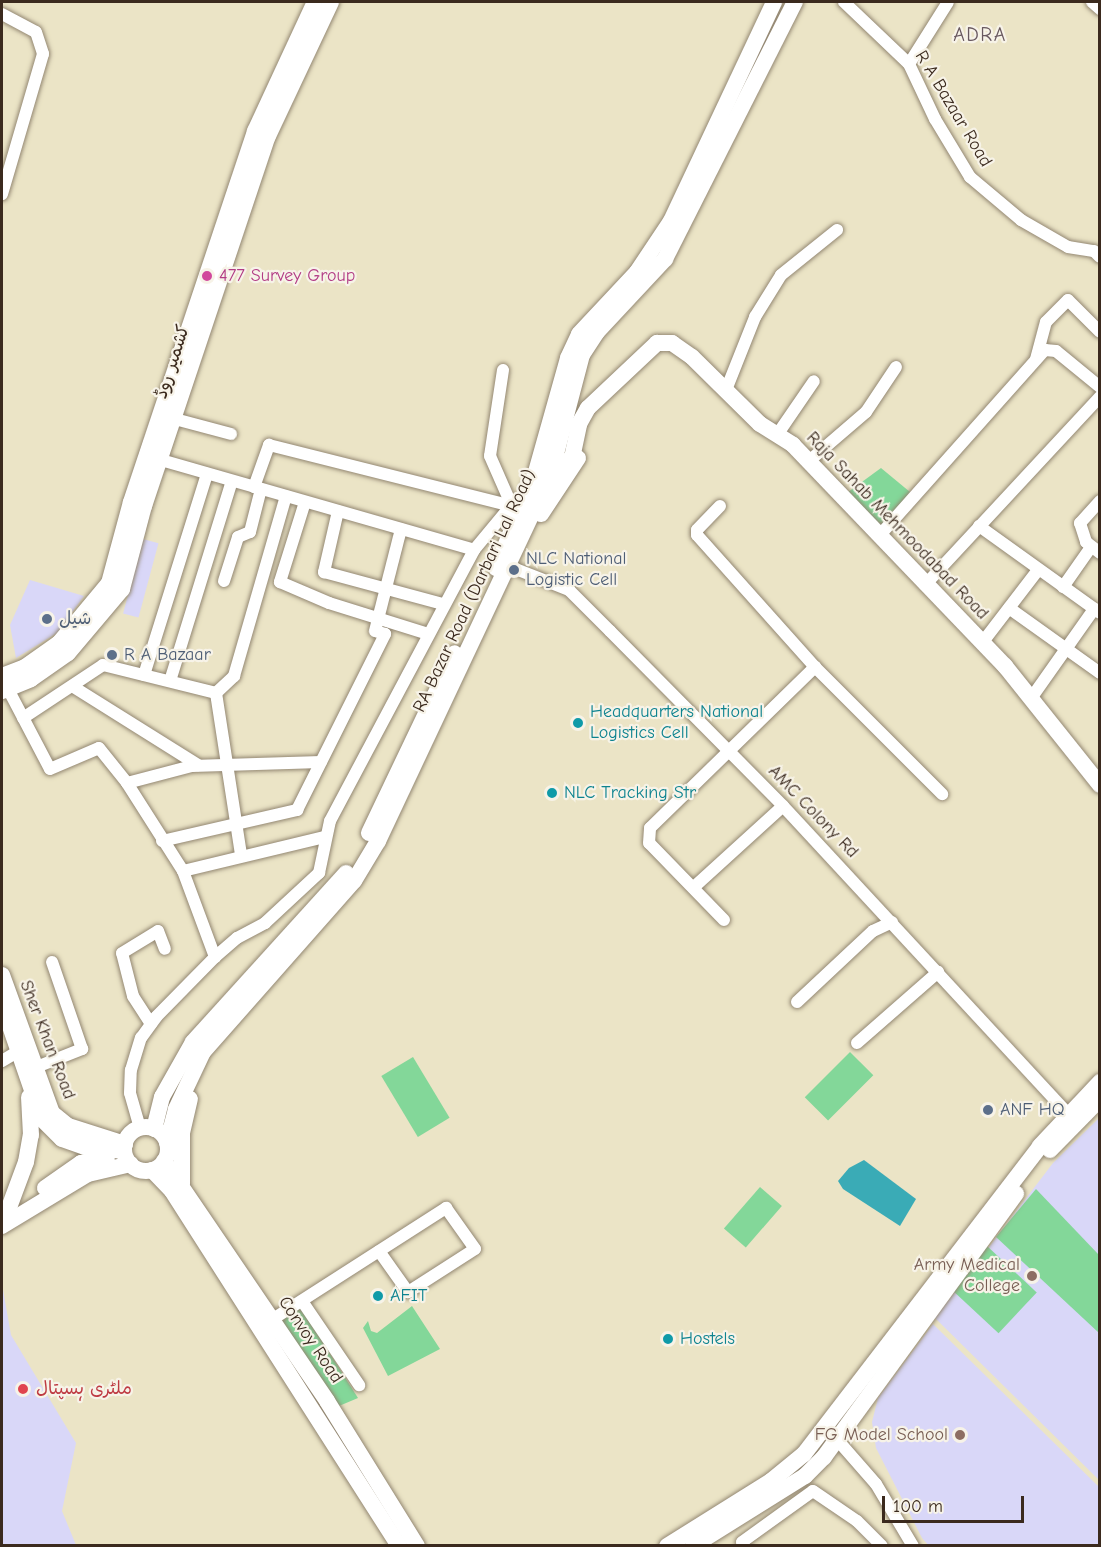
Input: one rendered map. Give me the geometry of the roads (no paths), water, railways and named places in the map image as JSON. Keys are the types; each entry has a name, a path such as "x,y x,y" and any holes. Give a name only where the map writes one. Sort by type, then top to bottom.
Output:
{"main road":[{"name":"RA Bazar Road (Darbari Lal Road)","path":"144,1125 160,1105 193,1042 345,874 373,826 527,496 543,472 568,358 579,334 638,272 667,229 774,2"},
{"name":"RA Bazar Road (Darbari Lal Road)","path":"158,1165 167,1143 176,1109 203,1052 354,881 424,749 512,559 582,355 597,332 665,259 795,2"},
{"name":"کشمیر روڈ","path":"4,685 59,643 99,599 109,583 169,422 255,131 279,96 322,3"},
{"name":"Raja Sahab Mehmoodabad Road","path":"588,408 657,343 672,343 809,461 1032,698 1100,785"},
{"path":"543,472 572,458 579,424 588,408"},
{"path":"512,559 581,453 588,408"},
{"name":"Sher Khan Road","path":"2,975 52,1113 68,1126 102,1137 127,1154"},
{"name":"Sher Khan Road","path":"2,1003 16,1052 42,1119 62,1139 86,1147 127,1154"},
{"path":"88,1174 128,1177 177,1188 182,1133 198,1066"},
{"path":"693,1545 805,1476 970,1235 1068,1114 1100,1082"},
{"path":"3,1218 28,1153 29,1085"},
{"path":"667,1545 771,1481 832,1434 1041,1160 1100,1099"},
{"path":"102,1137 144,1125"},
{"path":"144,1125 167,1143"},
{"path":"127,1154 130,1134 144,1125"},
{"path":"3,1218 127,1154"},
{"path":"3,1218 81,1163 127,1154 158,1165"},
{"name":"Convoy Road","path":"158,1165 273,1319 417,1545"},
{"name":"Convoy Road","path":"177,1188 399,1545"}],"street":[{"name":"R A Bazaar Road","path":"844,2 909,64 935,119 970,177 1021,220 1068,247 1098,249"},
{"path":"909,64 948,2"},
{"path":"1092,2 1100,9"},
{"path":"2,14 36,32 43,54 2,194"},
{"path":"726,390 755,317 781,275 837,230"},
{"path":"1036,361 1046,322 1068,300 1100,332"},
{"path":"880,535 1036,361 1051,348 1100,387"},
{"path":"809,461 866,412 896,367"},
{"path":"503,369 490,456 512,506"},
{"path":"777,435 814,381"},
{"path":"925,585 1100,397"},
{"path":"169,422 231,434"},
{"path":"224,581 238,537 250,532 257,488 269,445 512,506"},
{"path":"154,458 474,550"},
{"path":"144,675 207,474"},
{"path":"171,681 232,481"},
{"path":"216,693 234,676 286,496"},
{"path":"144,1125 130,1093 131,1070 141,1038 151,1024 215,957 237,938 266,923 319,873 330,821 443,604 474,550 512,506 527,496"},
{"path":"1063,587 1095,550 1081,519 1100,501"},
{"path":"304,502 280,582 329,603 428,634"},
{"path":"720,506 697,530 697,535 815,667 942,794"},
{"path":"338,511 324,572 443,604"},
{"path":"979,525 1097,611 1066,649 1032,698"},
{"path":"162,841 297,810 385,634 375,631 401,529"},
{"name":"AMC Colony Rd","path":"512,559 568,590 729,750 892,922 1068,1114"},
{"path":"982,643 1038,570"},
{"path":"1009,608 1100,673"},
{"path":"23,718 103,665 216,693"},
{"path":"724,920 649,843 650,828 815,667"},
{"path":"4,685 50,769 99,748 127,783 183,871 215,957"},
{"path":"72,686 198,765"},
{"path":"216,693 241,855"},
{"path":"127,783 198,765 321,762"},
{"path":"694,887 783,806"},
{"path":"183,871 241,855 325,837"},
{"path":"797,1002 873,931 892,922"},
{"path":"151,1024 133,996 122,953 158,931 165,948"},
{"path":"34,1068 82,1049 52,962"},
{"path":"857,1043 938,972"},
{"path":"2,1061 16,1052"},
{"path":"273,1319 446,1208 475,1249 408,1292 379,1251"},
{"path":"302,1301 358,1385"},
{"path":"832,1434 876,1484 913,1545"},
{"path":"744,1545 742,1542 813,1491 857,1521 882,1545"}],"water":[{"path":"864,1160 916,1199 900,1226 843,1189 838,1181 849,1168"}],"place":[{"name":"477 Survey Group","path":"207,276"},
{"name":"NLC National Logistic Cell","path":"514,570"},
{"name":"شیل","path":"47,619"},
{"name":"R A Bazaar","path":"112,655"},
{"name":"Headquarters National Logistics Cell","path":"578,723"},
{"name":"NLC Tracking Str","path":"552,793"},
{"name":"ANF HQ","path":"988,1110"},
{"name":"Army Medical College","path":"1032,1276"},
{"name":"AFIT","path":"378,1296"},
{"name":"Hostels","path":"668,1339"},
{"name":"ملٹری ہسپتال","path":"23,1389"},
{"name":"FG Model School","path":"960,1435"}],"district":[{"name":"ADRA","path":"980,34"}]}
